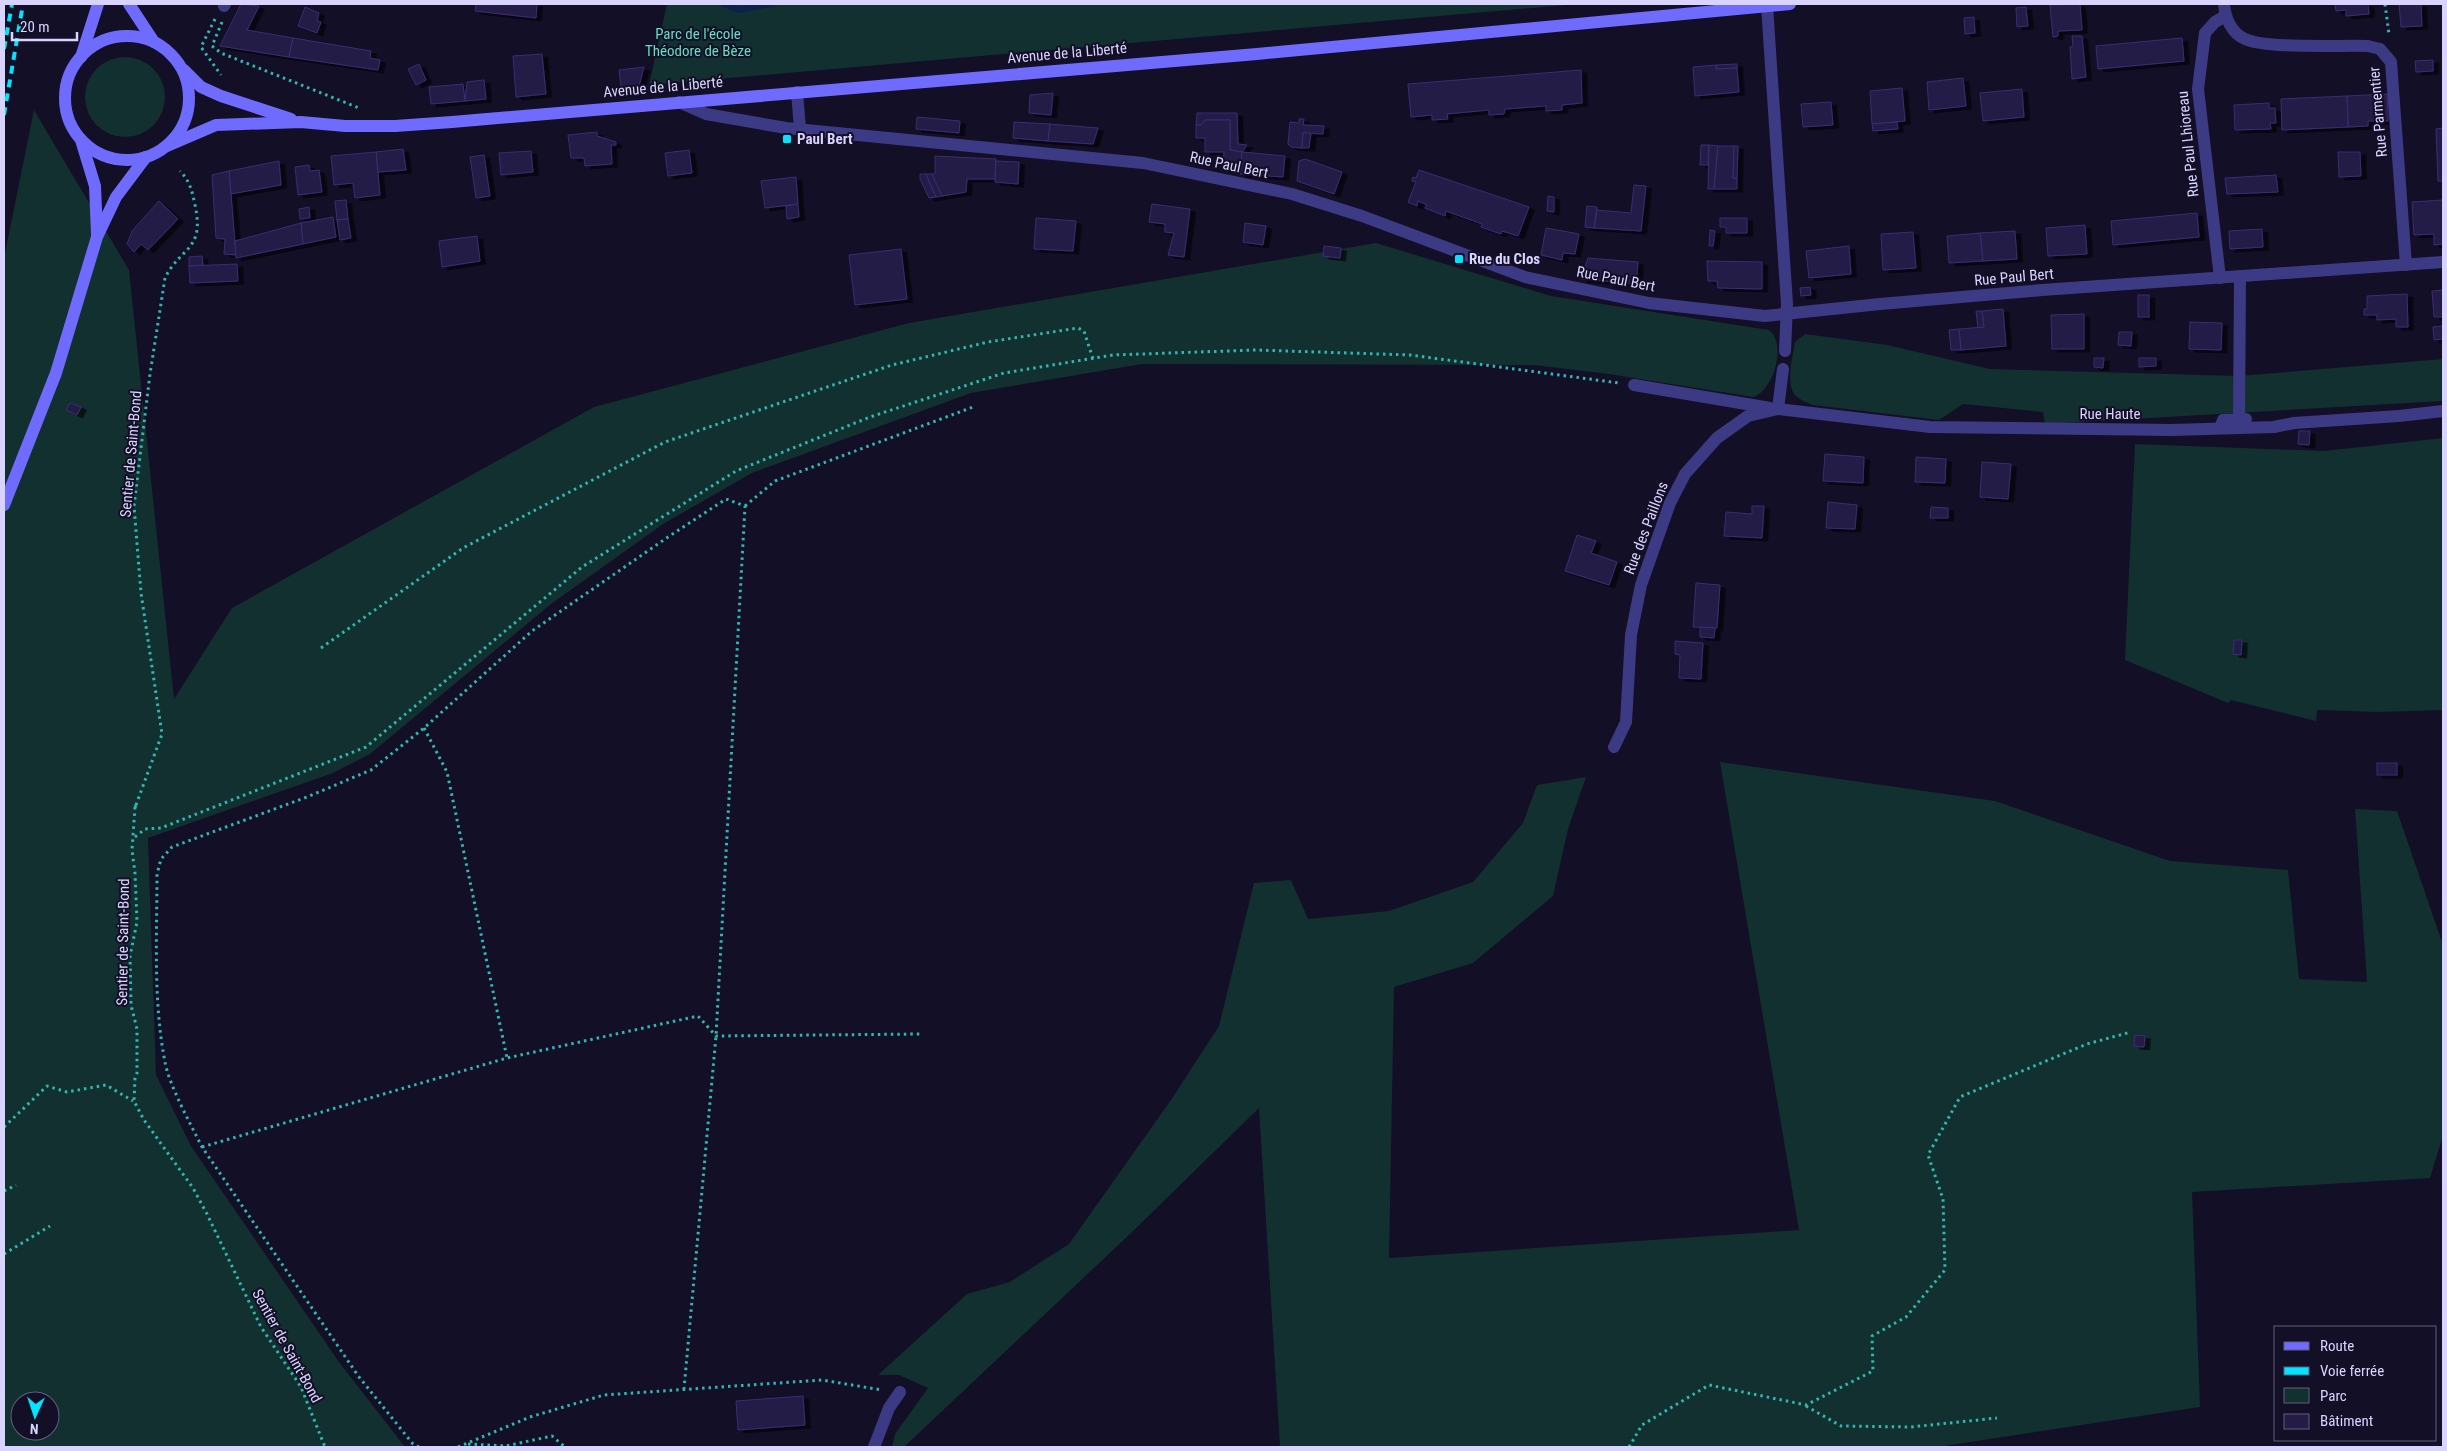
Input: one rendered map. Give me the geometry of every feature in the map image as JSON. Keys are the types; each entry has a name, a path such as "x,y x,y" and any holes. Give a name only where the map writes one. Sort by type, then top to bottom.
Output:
{"main road":[{"path":"97,237 95,186 81,140 71,125 66,108 65,89 71,72 81,57 98,4"},
{"path":"130,4 154,42 169,53 181,68 201,87 221,96 301,122"},
{"name":"Avenue de la Liberté","path":"301,122 345,126 452,122 1257,54 1790,4"},
{"path":"81,57 96,45 115,38 135,37 154,42"},
{"path":"167,146 178,133 188,109 188,84 181,68"},
{"path":"81,140 95,151 111,158 129,160 146,157 216,125 301,122"},
{"path":"4,505 56,373 97,237 116,197 146,157"}],"street":[{"path":"1767,6 1787,314 1785,351"},
{"name":"Rue Parmentier","path":"2225,10 2233,28 2245,39 2280,44 2368,46 2380,49 2387,55 2391,62 2406,265"},
{"name":"Rue Paul Lhioreau","path":"2220,278 2198,89 2205,33 2225,10"},
{"path":"797,92 800,129"},
{"name":"Rue Paul Bert","path":"679,102 706,114 763,125 1143,163 1292,194 1362,216 1524,277 1649,303 1765,316 1945,298 2443,262"},
{"path":"2239,419 2240,277"},
{"path":"1778,409 1783,369"},
{"name":"Rue Haute","path":"1634,385 1778,409 1930,427 2048,430 2220,428 2274,426 2443,411"},
{"name":"Rue des Paillons","path":"1614,747 1626,722 1631,635 1641,585 1670,503 1685,474 1717,438 1748,416 1778,409"},
{"path":"2220,428 2223,420 2239,419 2270,419 2274,426"},
{"path":"874,1447 889,1408 900,1392"}],"path":[{"path":"222,76 201,47 219,10 225,5"},
{"path":"225,5 223,18 212,42 214,49 366,111"},
{"name":"Sentier de Saint-Bond","path":"180,171 191,185 199,221 198,230 196,239 164,278 150,374 136,496 141,593 162,734 136,804 132,850 137,922 130,956 131,1005 137,1029 137,1073 134,1078 134,1101 144,1120 203,1205 261,1327 300,1387 325,1447"},
{"path":"321,648 464,548 665,442 892,365 988,342 1078,328 1084,330 1093,358"},
{"path":"134,836 145,830 161,828 178,822 366,747 582,566 736,471 870,417 1004,373 1113,355 1256,350 1410,355 1634,385"},
{"path":"684,1389 716,1036 745,506 774,481 973,407"},
{"path":"419,1447 413,1444 359,1377 202,1147 165,1064 156,982 157,874 161,859 172,846 307,797 371,770 424,728 532,631 726,499 745,506"},
{"path":"424,728 447,772 507,1058"},
{"path":"202,1147 507,1058 698,1016 716,1036 921,1034"},
{"path":"1806,1405 1873,1371 1872,1336 1906,1317 1946,1270 1943,1200 1928,1155 1960,1097 2087,1044 2131,1032"},
{"path":"4,1127 47,1086 67,1092 106,1085 134,1101"},
{"path":"4,1191 16,1185"},
{"path":"4,1254 50,1226"},
{"path":"458,1447 530,1417 604,1395 822,1380 900,1392"},
{"path":"1629,1447 1642,1425 1709,1385 1806,1405 1841,1426 1911,1427 1997,1418"},
{"path":"466,1444 506,1446 552,1436 565,1447"}],"green space":[{"name":"Parc de l'école Théodore de Bèze","path":"667,4 1578,4 649,85"},
{"path":"125,57 140,60 153,69 162,82 165,97 162,112 153,125 140,134 125,137 110,134 97,125 88,112 85,97 88,82 97,69 110,60"},
{"path":"34,110 129,270 174,699 232,608 594,407 909,323 1376,243 1551,296 1769,330 1774,337 1777,346 1776,366 1767,386 1753,397 1609,374 1534,365 1142,364 971,393 752,473 663,524 551,604 370,754 333,773 148,838 156,1075 191,1146 339,1362 405,1447 4,1447 4,258"},
{"path":"1805,334 1887,345 1990,369 2239,376 2443,359 2443,401 2045,424 2043,412 1963,404 1939,420 1813,405 1799,398 1795,395 1790,384 1790,369 1795,342"},
{"path":"2443,438 2443,710 2377,712 2317,710 2316,721 2231,700 2228,703 2125,660 2135,444 2324,451"},
{"path":"1720,762 1995,801 2170,861 2288,870 2299,979 2367,982 2355,809 2397,811 2443,945 2443,1135 2430,1178 2192,1192 2200,1407 1937,1447 1280,1447 1259,1108 1130,1234 904,1447 892,1447 895,1434 928,1388 899,1375 878,1375 967,1294 1010,1282 1069,1244 1171,1100 1219,1026 1254,883 1291,880 1308,919 1389,911 1473,882 1523,823 1537,785 1586,777 1568,829 1553,896 1473,963 1394,987 1389,1258 1799,1230"}],"building":[{"path":"241,4 259,6 247,30 293,38 289,57 220,46"},
{"path":"476,4 537,4 536,18 475,11"},
{"path":"2080,4 2082,30 2058,31 2058,36 2053,37 2050,5"},
{"path":"2335,4 2368,4 2369,14 2346,16 2346,10 2336,11"},
{"path":"2399,4 2421,4 2422,26 2401,27"},
{"path":"305,7 319,13 317,21 321,22 317,33 298,26"},
{"path":"2026,7 2028,26 2017,27 2016,8"},
{"path":"1974,17 1975,33 1965,34 1964,18"},
{"path":"2072,36 2082,36 2086,77 2072,79 2070,47 2073,46"},
{"path":"293,38 371,51 370,58 380,60 378,70 289,57"},
{"path":"2182,38 2184,61 2098,69 2096,46"},
{"path":"542,54 546,94 516,97 513,56"},
{"path":"2433,60 2433,71 2416,72 2415,61"},
{"path":"419,64 426,80 416,85 408,69"},
{"path":"1737,64 1737,68 1716,69 1716,65"},
{"path":"1716,65 1716,69 1737,68 1739,92 1695,96 1693,67"},
{"path":"644,67 639,86 621,87 619,70"},
{"path":"1581,70 1582,103 1562,105 1562,110 1546,111 1546,106 1505,109 1504,114 1489,115 1489,110 1447,114 1448,119 1432,120 1432,115 1411,117 1408,84"},
{"path":"1963,78 1966,106 1929,110 1927,82"},
{"path":"484,80 486,99 465,101 467,82"},
{"path":"463,84 465,101 431,104 429,87"},
{"path":"1902,88 1905,121 1872,124 1870,91"},
{"path":"2022,89 2024,117 1983,121 1980,93"},
{"path":"1053,93 1051,115 1029,113 1030,95"},
{"path":"2387,94 2388,121 2368,121 2368,126 2348,127 2347,96"},
{"path":"2347,96 2348,127 2282,130 2281,99"},
{"path":"1831,102 1833,125 1803,127 1801,104"},
{"path":"2269,103 2269,108 2275,108 2276,123 2270,123 2271,129 2235,130 2234,105"},
{"path":"1197,113 1237,113 1238,144 1247,145 1242,152 1230,150 1230,120 1205,120 1201,125 1196,125"},
{"path":"917,117 960,121 959,133 916,129"},
{"path":"1299,119 1304,119 1303,125 1324,126 1323,134 1303,133 1302,148 1291,147 1288,144 1290,122 1299,123"},
{"path":"1205,120 1230,120 1230,150 1242,152 1241,170 1223,169 1224,152 1205,152 1205,138 1196,138 1196,125 1201,125"},
{"path":"1014,122 1050,124 1048,141 1013,138"},
{"path":"1897,122 1898,129 1873,131 1872,124"},
{"path":"1050,124 1098,128 1093,144 1048,141"},
{"path":"2443,128 2443,181 2438,181 2436,129"},
{"path":"597,132 597,136 616,142 616,145 611,145 612,164 585,166 584,158 571,158 568,135"},
{"path":"1303,133 1311,133 1309,148 1302,148"},
{"path":"1701,145 1709,145 1708,165 1700,165"},
{"path":"1709,145 1718,146 1714,189 1708,189"},
{"path":"1718,146 1734,146 1733,178 1737,178 1737,189 1714,189"},
{"path":"1734,146 1738,146 1737,178 1733,178"},
{"path":"403,149 406,170 378,172 376,152"},
{"path":"689,150 692,173 668,176 665,153"},
{"path":"531,151 533,172 501,175 499,153"},
{"path":"376,152 380,195 355,198 353,183 334,185 331,156"},
{"path":"1242,152 1285,156 1283,177 1240,174"},
{"path":"2338,152 2360,152 2361,176 2339,177"},
{"path":"484,155 490,196 476,198 470,157"},
{"path":"935,156 996,159 995,179 967,179 966,192 942,196 932,177 932,174 935,174"},
{"path":"1305,159 1342,172 1334,194 1297,181 1299,161"},
{"path":"279,161 281,185 231,194 229,171"},
{"path":"996,161 1019,162 1018,184 995,182"},
{"path":"309,165 310,171 319,170 322,192 298,195 295,167"},
{"path":"1419,170 1529,207 1518,236 1502,231 1501,234 1481,227 1482,224 1446,211 1445,216 1425,208 1427,205 1418,201 1417,206 1408,202 1416,182 1412,181 1413,177 1416,178"},
{"path":"229,171 236,255 224,254 225,239 216,238 212,175"},
{"path":"920,174 926,174 936,197 929,198 920,179"},
{"path":"926,174 932,174 942,196 936,197"},
{"path":"2276,175 2278,192 2227,194 2225,178"},
{"path":"796,177 798,204 765,208 761,181"},
{"path":"1634,185 1646,186 1641,231 1594,228 1597,210 1631,213"},
{"path":"1548,196 1554,197 1554,212 1547,211"},
{"path":"346,200 348,219 337,220 335,201"},
{"path":"2443,200 2443,244 2434,245 2434,234 2414,235 2412,202"},
{"path":"159,201 178,219 148,250 141,244 134,252 127,244 132,231"},
{"path":"798,204 799,217 787,219 786,206"},
{"path":"1152,204 1190,209 1184,257 1168,255 1174,233 1165,232 1165,224 1149,222"},
{"path":"1587,206 1597,207 1594,228 1585,227"},
{"path":"309,207 310,218 300,219 299,209"},
{"path":"2197,213 2199,237 2113,245 2111,221"},
{"path":"333,217 336,237 303,244 301,223"},
{"path":"1036,218 1076,221 1073,251 1034,249"},
{"path":"1720,218 1747,218 1747,233 1726,233 1726,227 1720,227"},
{"path":"348,219 351,238 340,240 337,220"},
{"path":"301,223 303,244 236,258 235,241"},
{"path":"1245,223 1266,226 1263,245 1243,242"},
{"path":"2085,225 2087,254 2048,256 2046,228"},
{"path":"1546,228 1579,234 1575,254 1563,253 1562,260 1541,255"},
{"path":"2262,229 2263,247 2230,249 2229,231"},
{"path":"1710,230 1715,231 1713,246 1709,246"},
{"path":"2015,231 2017,259 1983,261 1980,233"},
{"path":"1913,232 1916,268 1883,270 1881,234"},
{"path":"1980,233 1983,261 1949,263 1947,236"},
{"path":"477,236 480,261 442,267 439,241"},
{"path":"1324,246 1341,248 1340,258 1323,256"},
{"path":"1849,246 1851,274 1809,278 1806,251"},
{"path":"901,249 907,299 855,305 849,255"},
{"path":"202,256 203,265 189,266 189,257"},
{"path":"1588,258 1638,262 1636,284 1581,279"},
{"path":"1707,261 1762,262 1762,289 1718,288 1717,281 1708,281"},
{"path":"237,264 238,281 190,283 189,266"},
{"path":"1810,287 1811,295 1801,296 1800,288"},
{"path":"2443,290 2443,317 2434,317 2432,291"},
{"path":"2407,294 2408,327 2396,327 2396,319 2377,320 2377,315 2364,315 2364,309 2367,309 2367,296"},
{"path":"2138,295 2149,295 2149,317 2138,317"},
{"path":"2003,309 2006,346 1961,350 1959,329 1984,327 1982,311"},
{"path":"1976,311 1982,311 1984,327 1978,328"},
{"path":"2084,314 2084,349 2052,349 2051,315"},
{"path":"2190,322 2222,323 2221,350 2189,349"},
{"path":"2443,326 2443,339 2434,340 2433,327"},
{"path":"1959,329 1961,350 1951,350 1949,330"},
{"path":"2119,332 2132,332 2131,346 2118,345"},
{"path":"2094,358 2104,358 2103,368 2094,367"},
{"path":"2139,358 2156,358 2156,366 2139,367"},
{"path":"70,403 81,407 77,415 66,410"},
{"path":"2299,431 2310,431 2309,445 2298,444"},
{"path":"1825,454 1864,457 1863,483 1823,481"},
{"path":"1916,457 1946,459 1945,483 1915,482"},
{"path":"1982,462 2011,464 2008,499 1980,497"},
{"path":"1828,502 1857,505 1855,529 1826,528"},
{"path":"1752,506 1764,506 1762,538 1724,536 1726,512 1752,514"},
{"path":"1931,507 1948,508 1948,518 1930,518"},
{"path":"1577,535 1596,541 1591,553 1617,562 1609,585 1565,571"},
{"path":"1696,583 1720,585 1717,628 1693,627"},
{"path":"1700,627 1715,628 1714,638 1700,637"},
{"path":"2234,640 2242,640 2241,655 2233,654"},
{"path":"1675,641 1703,643 1701,679 1679,678 1680,655 1675,654"},
{"path":"2377,763 2397,763 2397,775 2377,775"},
{"path":"2135,1035 2145,1036 2144,1047 2134,1046"},
{"path":"803,1396 805,1425 738,1430 736,1401"}],"waterway":[{"path":"724,4 738,10 771,4"}],"railway":[{"path":"4,49 12,4"},
{"path":"4,115 23,4"}],"place":[{"name":"Paul Bert","path":"787,139"},
{"name":"Rue du Clos","path":"1459,259"}]}
